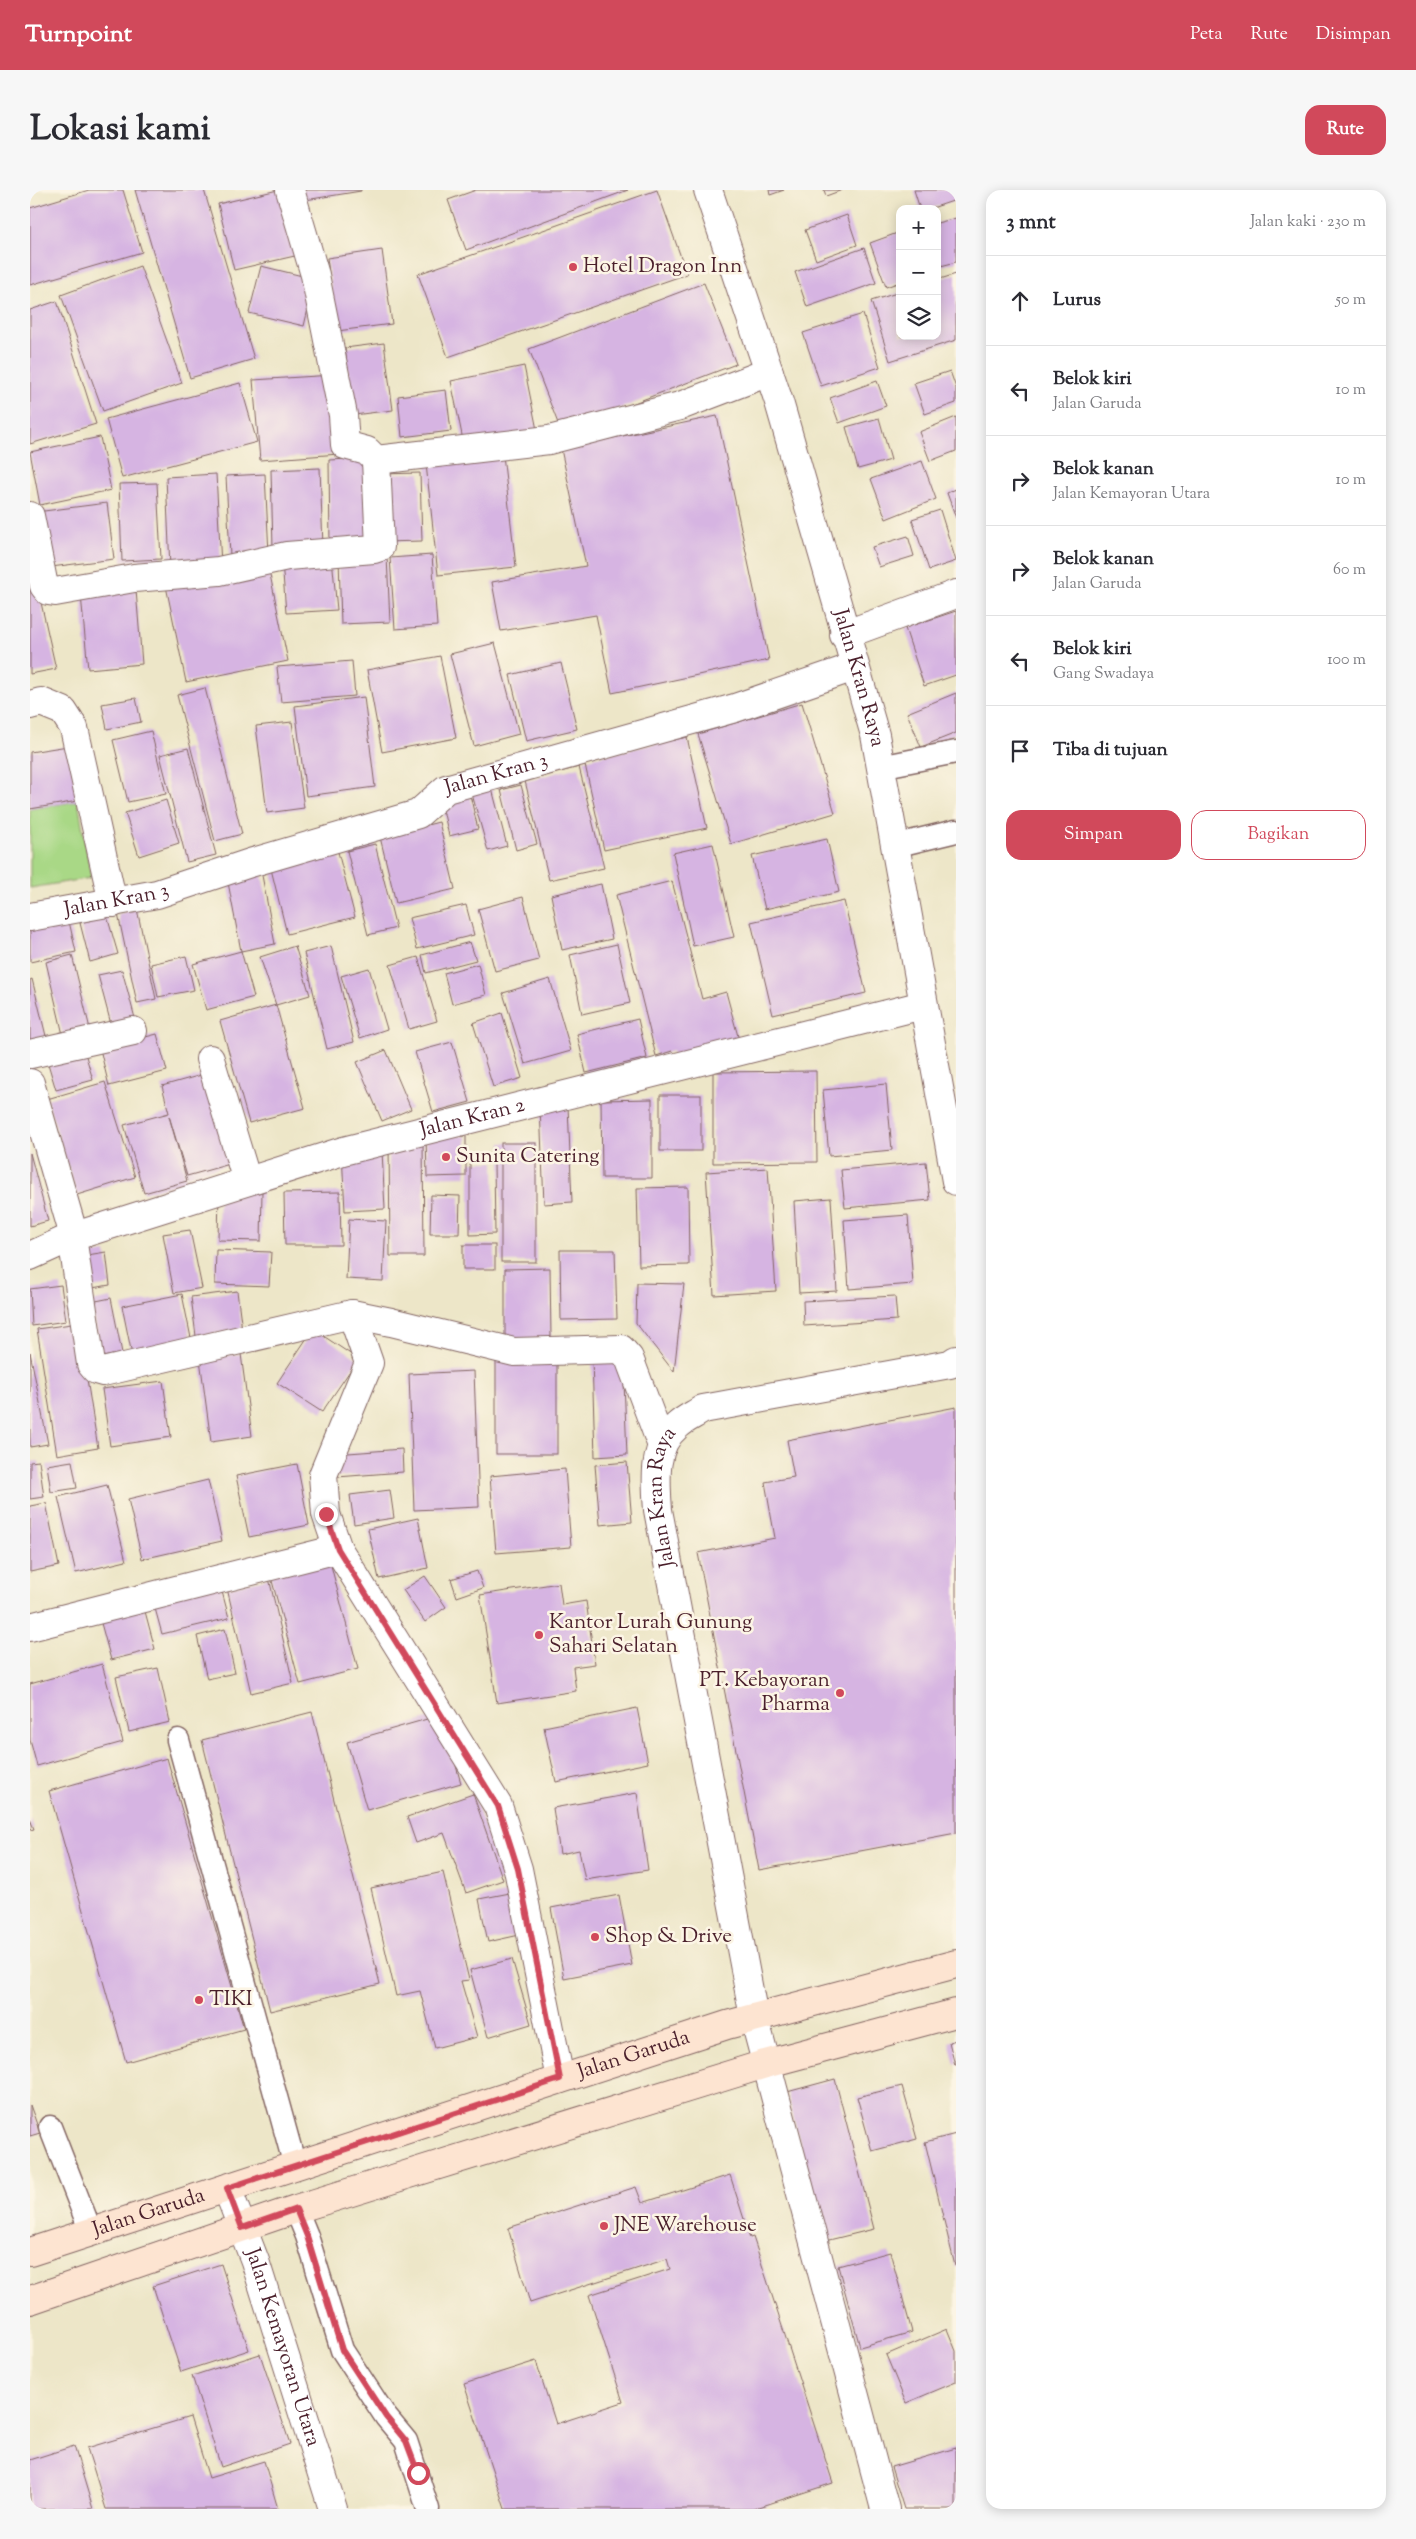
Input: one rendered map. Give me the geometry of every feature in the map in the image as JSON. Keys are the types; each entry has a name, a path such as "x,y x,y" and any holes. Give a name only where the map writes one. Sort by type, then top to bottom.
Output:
{"main road":[{"name":"Jalan Garuda","path":"30,2252 754,2017 956,1964"},
{"name":"Jalan Garuda","path":"30,2300 296,2209 765,2064 956,2013"}],"street":[{"path":"30,516 44,586 48,591 55,592 134,578 219,571 287,556 380,547 376,460 367,451 345,445 343,415 314,275 290,190"},
{"name":"Jalan Kran Raya","path":"708,190 779,402 844,635 875,735 923,1006 952,1146 956,1181"},
{"path":"376,460 549,440 680,406 769,372"},
{"path":"844,635 956,594"},
{"name":"Jalan Kran 3","path":"30,917 157,894 250,863 418,814 446,790 735,708 854,667"},
{"path":"30,705 41,702 63,711 74,728 113,903"},
{"name":"Jalan Kran 2","path":"30,1256 73,1236 343,1151 923,1006"},
{"path":"30,1054 133,1031"},
{"path":"210,1059 247,1181"},
{"path":"30,1083 73,1236 91,1364 96,1370 103,1372 352,1314 514,1352 621,1349 629,1358 662,1446"},
{"path":"352,1314 369,1363 324,1474 326,1514 338,1549 498,1806 518,1869 560,2079"},
{"name":"Jalan Kran Raya","path":"885,2509 754,2017 658,1510 656,1473 662,1446 676,1426 703,1409 950,1364 956,1360"},
{"path":"30,1627 338,1549"},
{"name":"Jalan Kemayoran Utara","path":"227,2188 242,2228 333,2509"}],"lane":[{"path":"880,768 956,752"},
{"path":"894,846 956,831"},
{"path":"178,1740 295,2166"},
{"path":"50,2127 91,2232"},
{"path":"296,2209 307,2236 342,2350 386,2417 406,2441 428,2509"}],"green space":[{"path":"78,801 91,878 30,888 30,809"}],"building":[{"path":"89,190 123,190 142,252 30,285 30,208"},
{"path":"135,190 204,190 254,359 190,378"},
{"path":"278,190 299,255 234,270 218,204"},
{"path":"298,190 361,190 361,191 299,201"},
{"path":"476,190 628,190 466,250 448,200"},
{"name":"Hotel Dragon Inn","path":"657,190 687,274 448,357 418,274"},
{"path":"769,190 784,190 770,195"},
{"path":"824,190 842,190 826,196"},
{"path":"914,190 956,190 956,200 941,205 919,205"},
{"path":"847,215 857,245 816,260 805,230"},
{"path":"956,218 956,262 941,266 941,250 941,222"},
{"path":"896,233 896,283 886,287 870,243"},
{"path":"864,248 876,283 807,307 795,272"},
{"path":"382,250 392,324 337,331 327,258"},
{"path":"140,266 182,383 103,411 61,295"},
{"path":"261,266 315,279 304,326 249,313"},
{"path":"956,274 956,340 890,361 871,301 896,293 896,340 941,340 941,279"},
{"path":"704,283 736,364 561,431 529,349"},
{"path":"57,301 96,424 30,444 30,310"},
{"path":"863,314 880,367 821,386 803,333"},
{"path":"384,343 393,410 354,415 345,348"},
{"path":"524,366 537,430 464,445 451,381"},
{"path":"950,371 956,388 956,403 925,414 914,383"},
{"path":"333,375 339,454 260,460 253,380"},
{"path":"877,381 886,406 839,423 830,398"},
{"path":"240,383 257,442 122,478 106,419"},
{"path":"446,390 451,431 402,437 398,396"},
{"path":"717,416 769,660 612,693 596,615 501,631 492,582 586,566 561,449"},
{"path":"956,417 956,451 930,461 919,432"},
{"path":"879,418 891,460 858,469 846,427"},
{"path":"100,437 111,490 40,505 30,452"},
{"path":"503,455 516,567 438,575 426,464"},
{"path":"371,458 373,543 330,545 329,460"},
{"path":"922,461 936,499 886,519 871,479"},
{"path":"320,468 323,547 273,548 271,470"},
{"path":"420,473 422,541 383,542 382,474"},
{"path":"216,474 221,565 170,568 166,477"},
{"path":"265,474 269,554 230,556 226,476"},
{"path":"157,483 161,559 122,561 119,484"},
{"path":"956,489 956,518 947,493"},
{"path":"107,503 114,559 43,568 36,512"},
{"path":"940,510 956,561 929,570 912,519"},
{"path":"908,536 914,556 879,567 872,547"},
{"path":"30,554 56,669 30,674"},
{"path":"432,555 437,626 395,629 390,558"},
{"path":"387,556 390,622 341,624 339,558"},
{"path":"332,558 337,610 286,613 282,561"},
{"path":"268,565 288,661 186,682 166,586"},
{"path":"136,590 142,664 88,669 81,595"},
{"path":"956,611 956,675 924,686 905,628"},
{"path":"495,643 519,734 474,746 450,654"},
{"path":"440,656 456,738 382,752 367,670"},
{"path":"352,661 355,696 281,702 277,667"},
{"path":"561,663 577,729 526,741 510,675"},
{"path":"205,688 242,834 215,841 177,695"},
{"path":"956,693 956,733 921,747 907,713"},
{"path":"364,697 375,787 306,796 295,706"},
{"path":"136,698 141,722 107,729 102,704"},
{"path":"802,703 835,813 731,844 698,734"},
{"path":"292,722 304,808 267,813 256,726"},
{"path":"151,731 166,794 128,802 113,740"},
{"path":"687,737 707,828 604,850 584,760"},
{"path":"68,746 78,801 30,809 30,752"},
{"path":"188,748 216,855 187,862 160,755"},
{"path":"579,767 604,868 549,880 525,781"},
{"path":"490,781 507,846 488,851 470,787"},
{"path":"521,785 537,844 516,850 501,790"},
{"path":"470,795 478,829 449,836 441,801"},
{"path":"166,800 179,843 139,856 125,813"},
{"path":"439,822 455,889 396,903 380,837"},
{"path":"827,839 839,892 765,909 752,856"},
{"path":"375,844 396,928 368,935 347,851"},
{"path":"713,844 734,937 693,946 673,853"},
{"path":"338,852 355,917 287,934 271,869"},
{"path":"261,870 275,944 241,951 227,877"},
{"path":"672,881 702,999 726,992 739,1040 674,1057 672,1051 656,1056 616,895"},
{"path":"601,884 612,939 562,950 551,895"},
{"path":"523,897 539,960 495,971 478,909"},
{"path":"844,901 866,993 773,1015 751,922"},
{"path":"466,905 474,935 417,949 409,918"},
{"path":"137,909 156,999 137,1003 118,914"},
{"path":"107,916 118,954 90,962 80,923"},
{"path":"68,917 76,952 30,962 30,925"},
{"path":"470,942 476,960 426,973 422,955"},
{"path":"617,944 630,1003 582,1014 570,955"},
{"path":"295,946 310,995 276,1005 260,957"},
{"path":"331,946 354,1042 327,1049 304,953"},
{"path":"241,951 254,997 206,1010 193,964"},
{"path":"72,955 91,1033 64,1039 46,962"},
{"path":"186,956 194,990 158,997 151,964"},
{"path":"418,957 437,1021 409,1029 390,965"},
{"path":"478,964 486,995 452,1004 444,973"},
{"path":"369,968 387,1029 360,1038 341,976"},
{"path":"122,970 136,1022 112,1028 98,975"},
{"path":"32,979 46,1036 30,1040 30,980"},
{"path":"550,979 571,1051 525,1064 503,993"},
{"path":"276,1005 305,1108 249,1123 220,1021"},
{"path":"502,1013 522,1078 493,1087 473,1023"},
{"path":"638,1019 647,1058 586,1073 577,1034"},
{"path":"157,1034 167,1071 109,1086 100,1049"},
{"path":"452,1042 470,1102 433,1112 415,1052"},
{"path":"83,1046 93,1080 56,1090 46,1057"},
{"path":"386,1050 411,1109 382,1121 357,1062"},
{"path":"816,1071 817,1162 713,1163 713,1072"},
{"path":"205,1074 230,1164 187,1176 169,1116 187,1181 144,1193 124,1125 169,1113 162,1086"},
{"path":"105,1082 135,1177 77,1195 47,1099"},
{"path":"886,1084 892,1150 829,1156 823,1090"},
{"path":"660,1095 701,1095 701,1151 660,1151"},
{"path":"652,1099 652,1178 602,1178 601,1100"},
{"path":"568,1106 572,1202 544,1204 540,1107"},
{"name":"Sunita Catering","path":"466,1136 466,1176 427,1177 426,1137"},
{"path":"423,1141 424,1256 390,1256 389,1142"},
{"path":"501,1143 536,1143 536,1262 501,1262"},
{"path":"382,1151 385,1209 345,1211 342,1153"},
{"path":"30,1153 48,1221 30,1226"},
{"path":"470,1162 494,1162 495,1234 470,1235"},
{"path":"926,1162 930,1200 845,1208 841,1170"},
{"path":"768,1168 776,1291 714,1295 706,1172"},
{"path":"688,1187 689,1265 639,1266 637,1188"},
{"path":"219,1191 262,1191 261,1241 218,1240"},
{"path":"340,1192 341,1245 285,1245 284,1193"},
{"path":"431,1195 460,1196 459,1234 430,1234"},
{"path":"831,1198 837,1291 799,1293 794,1201"},
{"path":"908,1215 913,1284 849,1289 844,1220"},
{"path":"349,1219 386,1221 383,1281 346,1279"},
{"path":"190,1230 202,1288 174,1293 163,1234"},
{"path":"463,1245 495,1245 495,1269 463,1269"},
{"path":"216,1250 271,1252 269,1286 215,1284"},
{"path":"560,1250 615,1250 617,1319 561,1320"},
{"path":"106,1252 110,1285 86,1289 81,1256"},
{"path":"550,1268 551,1338 505,1339 505,1269"},
{"path":"637,1283 684,1284 674,1372 636,1323"},
{"path":"61,1285 66,1321 32,1326 30,1289"},
{"path":"237,1291 242,1330 196,1336 191,1297"},
{"path":"182,1294 192,1343 132,1355 122,1306"},
{"path":"895,1296 897,1320 804,1326 803,1301"},
{"path":"111,1298 122,1353 102,1357 91,1302"},
{"path":"78,1323 98,1448 57,1455 37,1329"},
{"path":"313,1329 358,1359 322,1412 277,1383"},
{"path":"30,1352 48,1444 30,1447"},
{"path":"241,1354 252,1436 211,1442 200,1359"},
{"path":"623,1357 627,1455 595,1457 592,1358"},
{"path":"496,1360 557,1360 557,1454 496,1454"},
{"path":"474,1371 479,1507 414,1510 409,1374"},
{"path":"163,1381 171,1437 110,1446 102,1389"},
{"name":"PT. Kebayoran Pharma","path":"956,1407 956,1833 759,1870 698,1553 775,1538 765,1482 794,1477 787,1440"},
{"path":"402,1449 403,1472 337,1477 335,1454"},
{"path":"39,1461 44,1497 30,1499 30,1462"},
{"path":"72,1461 77,1488 51,1492 47,1465"},
{"path":"627,1462 632,1522 600,1525 595,1465"},
{"path":"297,1464 309,1525 249,1537 236,1476"},
{"path":"565,1469 571,1547 496,1553 490,1476"},
{"path":"208,1480 222,1541 142,1559 128,1499"},
{"path":"107,1485 126,1561 76,1573 58,1497"},
{"path":"390,1490 394,1518 354,1524 350,1495"},
{"path":"46,1503 59,1566 30,1572 30,1506"},
{"path":"418,1518 428,1568 379,1579 368,1529"},
{"path":"328,1554 358,1669 300,1684 269,1570"},
{"path":"477,1571 483,1588 457,1597 451,1579"},
{"path":"425,1576 446,1607 425,1622 403,1590"},
{"path":"269,1578 293,1683 251,1693 227,1588"},
{"name":"Kantor Lurah Gunung Sahari Selatan","path":"559,1583 562,1605 586,1601 595,1664 573,1667 576,1691 497,1703 480,1595"},
{"path":"220,1584 229,1618 162,1634 153,1601"},
{"path":"142,1600 155,1649 111,1660 98,1612"},
{"path":"225,1629 235,1673 207,1679 197,1636"},
{"path":"102,1664 123,1742 37,1766 30,1740 30,1684"},
{"path":"158,1668 170,1722 129,1732 116,1677"},
{"path":"637,1708 648,1763 556,1782 544,1727"},
{"path":"312,1712 380,1984 270,2011 202,1740"},
{"path":"441,1715 461,1783 367,1810 347,1742"},
{"path":"167,1758 244,2029 126,2062 49,1791"},
{"path":"637,1793 648,1870 585,1880 579,1850 560,1854 553,1808"},
{"path":"473,1794 503,1880 466,1893 444,1833 416,1843 407,1817"},
{"path":"30,1819 34,1829 30,1830"},
{"path":"443,1872 469,1980 461,1981 477,2037 435,2048 420,1991 396,1996 371,1888"},
{"path":"515,1892 524,1934 488,1942 479,1899"},
{"path":"619,1895 632,1965 564,1978 551,1908"},
{"path":"512,1959 531,2024 488,2037 470,1970"},
{"path":"956,2040 956,2065 955,2065 949,2042"},
{"path":"835,2079 874,2229 825,2241 787,2092"},
{"path":"902,2086 917,2139 872,2151 857,2097"},
{"path":"30,2105 40,2133 30,2136"},
{"path":"956,2134 956,2266 955,2266 925,2142"},
{"path":"730,2175 750,2238 753,2237 833,2483 753,2509 505,2509 464,2384 536,2361 556,2424 623,2402 589,2295 670,2269 667,2259 530,2303 508,2228 636,2187 642,2203"},
{"path":"890,2252 912,2332 860,2347 838,2266"},
{"path":"221,2264 249,2350 181,2372 153,2286"},
{"path":"947,2329 956,2351 956,2382 906,2403 886,2355"},
{"path":"260,2354 290,2444 221,2467 192,2376"},
{"path":"190,2417 209,2478 264,2461 278,2509 106,2509 87,2448"},
{"path":"74,2446 93,2509 30,2509 30,2460"},
{"path":"956,2448 956,2509 904,2509 891,2467"}],"place":[{"name":"Hotel Dragon Inn","path":"573,267"},
{"name":"Sunita Catering","path":"446,1157"},
{"name":"Kantor Lurah Gunung Sahari Selatan","path":"539,1635"},
{"name":"PT. Kebayoran Pharma","path":"840,1693"},
{"name":"Shop & Drive","path":"595,1937"},
{"name":"TIKI","path":"199,2000"},
{"name":"JNE Warehouse","path":"604,2226"}],"route":[{"path":"326,1514 338,1549 498,1806 518,1869 560,2079 227,2188 242,2228 296,2209 307,2236 342,2350 386,2417 406,2441 418,2473"}]}
